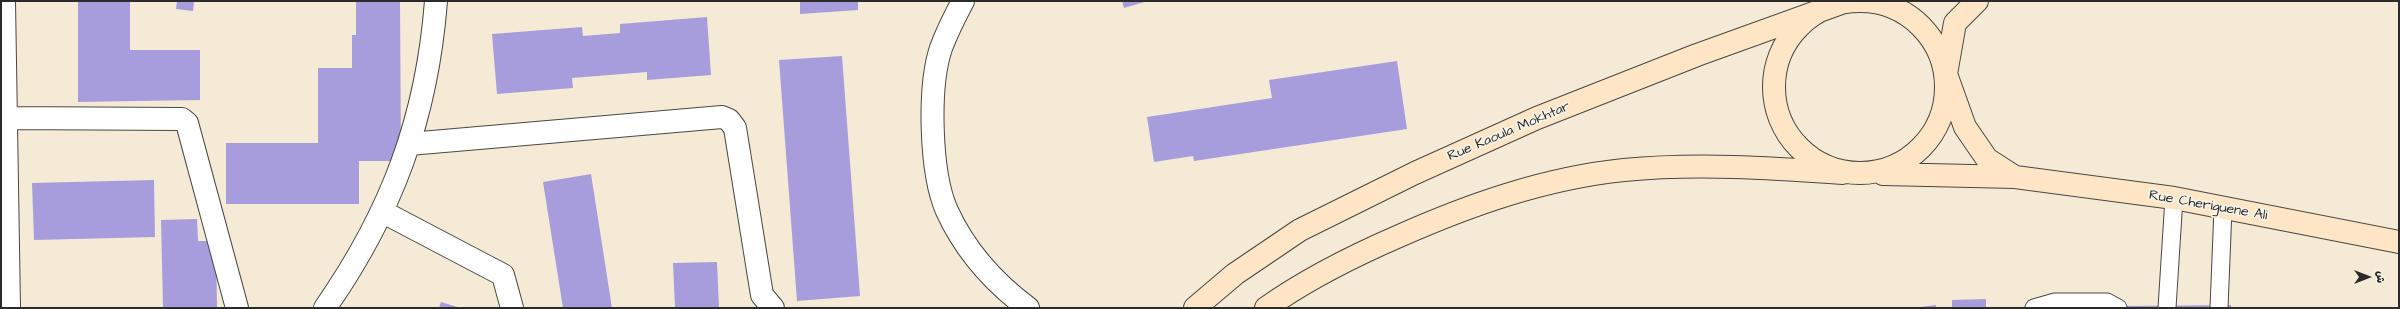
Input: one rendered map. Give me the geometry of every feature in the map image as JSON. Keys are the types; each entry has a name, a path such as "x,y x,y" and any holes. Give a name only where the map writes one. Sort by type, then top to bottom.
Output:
{"main road":[{"path":"1843,173 1815,162 1792,142 1778,116 1773,86 1779,56 1795,30 1818,11 1847,1 1874,1 1900,10 1922,26 1938,48 1965,127 1987,159 2015,177"},
{"name":"Rue Kaoula Mokhtar","path":"1195,308 1235,274 1300,230 1415,173 1537,118 1704,52 1847,1"},
{"path":"1873,174 1899,165 1922,150 1938,128 1946,102 1946,74 1954,23 1977,1"},
{"path":"1266,308 1316,275 1360,253 1448,214 1530,188 1591,175 1658,168 1755,167 1843,173 2015,177"},
{"name":"Rue Cheriguene Ali","path":"2015,177 2174,198 2399,242"}],"street":[{"path":"4,1 9,308"},
{"path":"325,308 383,212 409,144 430,59 436,1 441,1"},
{"path":"963,1 941,49 935,86 933,133 936,172 946,210 961,237 981,266 1005,291 1028,308"},
{"path":"409,144 722,117 729,120 735,128 762,294 773,308"},
{"path":"6,118 182,119 187,123 237,308"},
{"path":"383,212 503,275 512,308"}],"lane":[{"path":"2167,308 2174,198"},
{"path":"2219,308 2222,208"},
{"path":"2034,308 2055,302 2107,302 2118,308"}],"building":[{"path":"78,1 130,1 130,50 200,50 200,100 78,102"},
{"path":"177,1 194,1 193,11 176,9"},
{"path":"356,1 400,1 401,161 359,161 359,204 226,204 226,143 318,143 318,68 352,68 352,35 356,35"},
{"path":"800,1 858,1 858,10 800,14"},
{"path":"1122,1 1148,1 1124,8"},
{"path":"707,17 711,75 647,80 647,72 572,78 573,88 497,94 492,34 582,27 583,36 620,33 620,24"},
{"path":"842,56 860,296 797,301 779,60"},
{"path":"1397,61 1407,129 1194,161 1193,156 1154,162 1147,117 1272,98 1269,80"},
{"path":"591,174 612,308 563,308 543,182"},
{"path":"154,180 155,237 34,240 32,183"},
{"path":"197,219 198,241 216,241 217,308 163,308 161,220"},
{"path":"717,262 719,308 675,308 673,263"},
{"path":"1986,299 1986,308 1952,308 1952,300"},
{"path":"441,302 461,308 439,308"},
{"path":"1936,305 1936,308 1920,308 1920,307"},
{"path":"2231,305 2231,308 2126,308 2126,306"}]}
